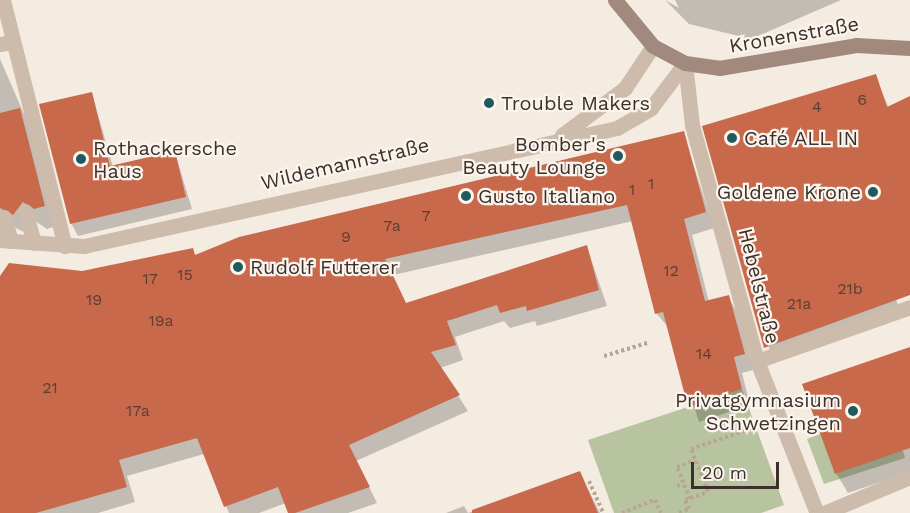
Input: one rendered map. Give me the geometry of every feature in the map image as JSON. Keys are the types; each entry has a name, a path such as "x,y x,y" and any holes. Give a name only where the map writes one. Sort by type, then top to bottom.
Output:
{"street":[{"path":"3,0 7,43 65,246"},
{"path":"615,0 653,46"},
{"name":"Kronenstraße","path":"653,46 685,63 737,69 856,45 910,48"},
{"name":"Wildemannstraße","path":"557,139 625,88 653,46"},
{"name":"Wildemannstraße","path":"6,241 65,246 106,242 557,139 617,128 651,108 685,63"},
{"name":"Hebelstraße","path":"685,63 692,125 757,361 817,513"},
{"path":"25,211 34,243"},
{"path":"4,217 6,241"},
{"path":"757,361 910,307"},
{"path":"824,513 910,477"}],"path":[{"path":"604,356 647,344"},
{"path":"679,513 689,509 685,500 708,492 691,449 756,427"},
{"path":"690,499 677,466 695,460"},
{"path":"589,481 603,513"},
{"path":"677,486 684,484"},
{"path":"622,513 655,500 661,513"}],"green space":[{"path":"742,389 784,505 761,513 614,513 588,440"},
{"path":"820,434 903,451 905,458 824,484 807,439"}],"building":[{"path":"876,74 887,107 910,96 910,295 764,348 702,126"},
{"name":"Rothackersche Haus","path":"92,92 110,166 175,151 186,197 70,224 39,104"},
{"path":"20,108 45,206 34,209 23,202 13,215 0,208 0,113"},
{"path":"684,131 706,212 684,219 705,301 729,295 745,354 734,357 742,389 688,407 663,312 655,314 627,205 385,259 406,303 587,245 599,290 527,311 526,306 500,313 497,305 447,321 456,345 431,352 460,395 349,445 370,487 295,513 288,513 278,487 224,507 197,438 119,460 127,487 36,513 0,513 0,276 9,263 82,271 193,248 195,255 239,237"},
{"path":"910,347 910,448 835,474 802,384"},
{"path":"580,471 598,513 472,513 472,510"}],"place":[{"name":"Trouble Makers","path":"489,103"},
{"name":"Café ALL IN","path":"732,138"},
{"name":"Bomber's Beauty Lounge","path":"618,156"},
{"name":"Rothackersche Haus","path":"81,159"},
{"name":"Goldene Krone","path":"873,192"},
{"name":"Gusto Italiano","path":"466,196"},
{"name":"Rudolf Futterer","path":"238,267"},
{"name":"Privatgymnasium Schwetzingen","path":"853,411"}]}
